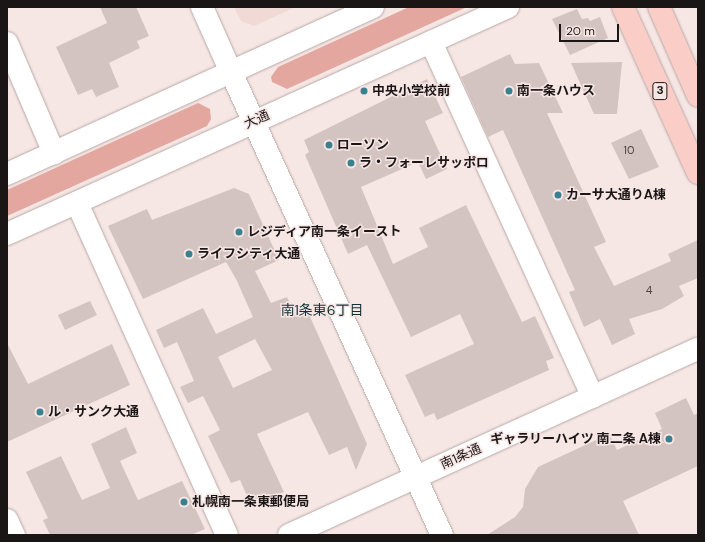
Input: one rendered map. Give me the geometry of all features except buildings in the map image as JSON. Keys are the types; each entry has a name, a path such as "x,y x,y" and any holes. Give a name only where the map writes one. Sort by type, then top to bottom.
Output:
{"main road":[{"name":"3","path":"623,7 698,174"},
{"path":"659,7 698,96"}],"street":[{"path":"202,7 442,535"},
{"path":"7,174 373,7"},
{"name":"大通","path":"7,234 508,7"},
{"path":"431,42 593,397"},
{"path":"7,43 54,153"},
{"path":"77,203 228,535"},
{"name":"南1条通","path":"289,535 698,349"},
{"path":"7,520 14,535"}],"shaded area":[{"path":"234,7 296,7 254,26 241,21"},
{"path":"409,7 467,7 287,89 272,82 271,77 278,67"},
{"path":"198,103 210,109 211,119 207,126 7,216 7,190"}],"place":[{"name":"中央小学校前","path":"364,91"},
{"name":"南一条ハウス","path":"509,91"},
{"name":"ローソン","path":"329,145"},
{"name":"ラ・フォーレサッポロ","path":"351,163"},
{"name":"カーサ大通りA棟","path":"558,195"},
{"name":"レジディア南一条イースト","path":"239,232"},
{"name":"ライフシティ大通","path":"189,254"},
{"name":"ル・サンク大通","path":"40,412"},
{"name":"ギャラリーハイツ 南二条 A棟","path":"669,439"},
{"name":"札幌南一条東郵便局","path":"184,502"}],"district":[{"name":"南1条東6丁目","path":"322,310"}]}
